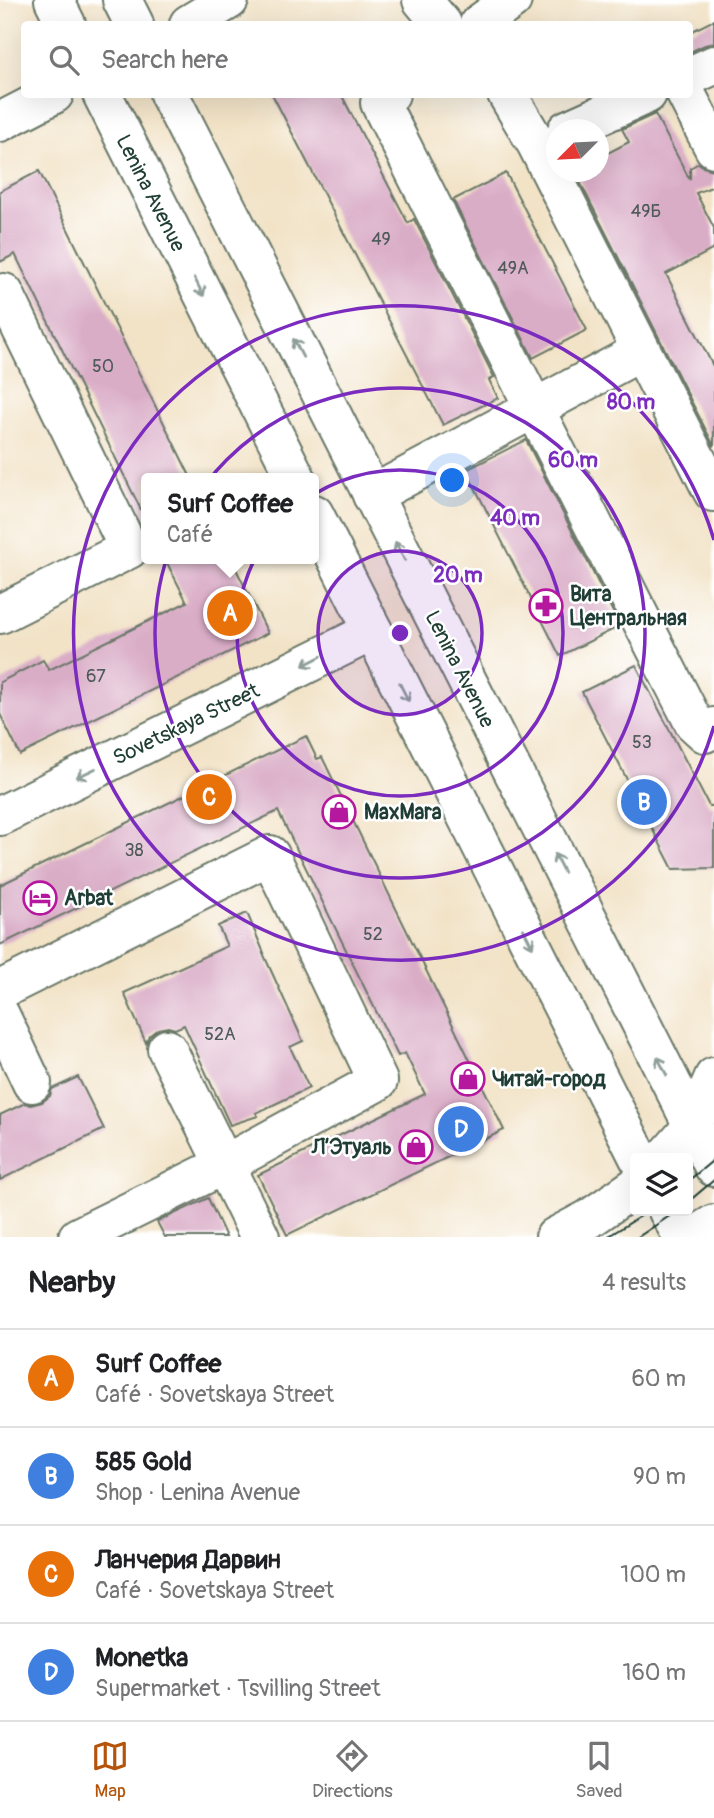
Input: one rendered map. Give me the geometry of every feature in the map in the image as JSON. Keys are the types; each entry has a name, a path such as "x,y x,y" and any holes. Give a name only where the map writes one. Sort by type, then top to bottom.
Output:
{"main road":[{"path":"54,0 64,21"},
{"path":"122,0 132,21"},
{"path":"194,21 229,0"},
{"path":"422,0 440,21"},
{"path":"483,21 512,0"},
{"path":"693,75 714,65"},
{"path":"0,122 46,98"},
{"name":"Lenina Avenue","path":"104,98 293,473"},
{"name":"Lenina Avenue","path":"171,98 714,1167"},
{"path":"386,98 380,103 694,723 705,733 714,727"},
{"path":"512,98 546,129"},
{"path":"591,119 638,98"},
{"path":"688,98 714,148"},
{"path":"572,182 640,352 713,492"},
{"path":"0,295 4,293 129,549 0,614"},
{"path":"372,495 640,352"},
{"path":"319,524 636,1153"},
{"name":"Sovetskaya Street","path":"2,810 373,631"},
{"path":"0,990 270,855 378,1081 224,1164 78,1237"},
{"path":"0,1015 32,1083"},
{"path":"167,1049 260,1237"},
{"path":"669,1153 693,1126 714,1077"},
{"path":"555,1237 589,1220 630,1191"},
{"path":"671,1216 683,1237"},
{"path":"693,1237 714,1224"}],"building":[{"path":"714,20 714,43 693,51 693,30"},
{"path":"274,98 343,98 408,223 414,219 494,377 489,380 498,398 443,425"},
{"path":"655,114 690,180 690,168 699,163 714,170 714,186 696,193 714,228 714,249 666,274 714,368 714,446 580,182 609,182 609,152 629,142 622,129"},
{"path":"39,171 189,473 141,473 141,510 15,254 0,262 0,191"},
{"path":"506,173 587,330 533,358 453,200"},
{"path":"526,440 620,626 560,656 466,470"},
{"path":"168,564 234,564 268,633 20,755 0,714 0,682 43,660 49,670 187,602"},
{"path":"636,665 709,806 714,806 714,868 673,869 582,692"},
{"path":"306,736 317,759 322,757 504,1130 287,1235 258,1175 425,1094 405,1053 398,1056 278,811 0,945 0,885"},
{"path":"247,913 303,1041 290,1047 309,1088 256,1113 258,1116 230,1125 184,1025 175,1029 158,1029 149,1036 146,1043 124,993 227,946 218,926"},
{"path":"78,1077 104,1129 0,1180 0,1115 25,1103 31,1105 42,1102 50,1096 52,1089"},
{"path":"208,1198 226,1237 165,1237 157,1222"}],"tram line":[{"path":"693,1177 714,1157"},
{"path":"693,1198 714,1180"},
{"path":"607,1237 641,1216"},
{"path":"638,1237 670,1216"}],"place":[{"name":"Вита Центральная","path":"546,606"},
{"name":"Surf Coffee","path":"230,613"},
{"name":"Ланчерия Дарвин","path":"209,797"},
{"name":"585 Gold","path":"644,802"},
{"name":"MaxMara","path":"339,812"},
{"name":"Arbat","path":"40,898"},
{"name":"Читай-город","path":"468,1079"},
{"name":"Monetka","path":"461,1129"},
{"name":"Л’Этуаль","path":"416,1147"}]}
